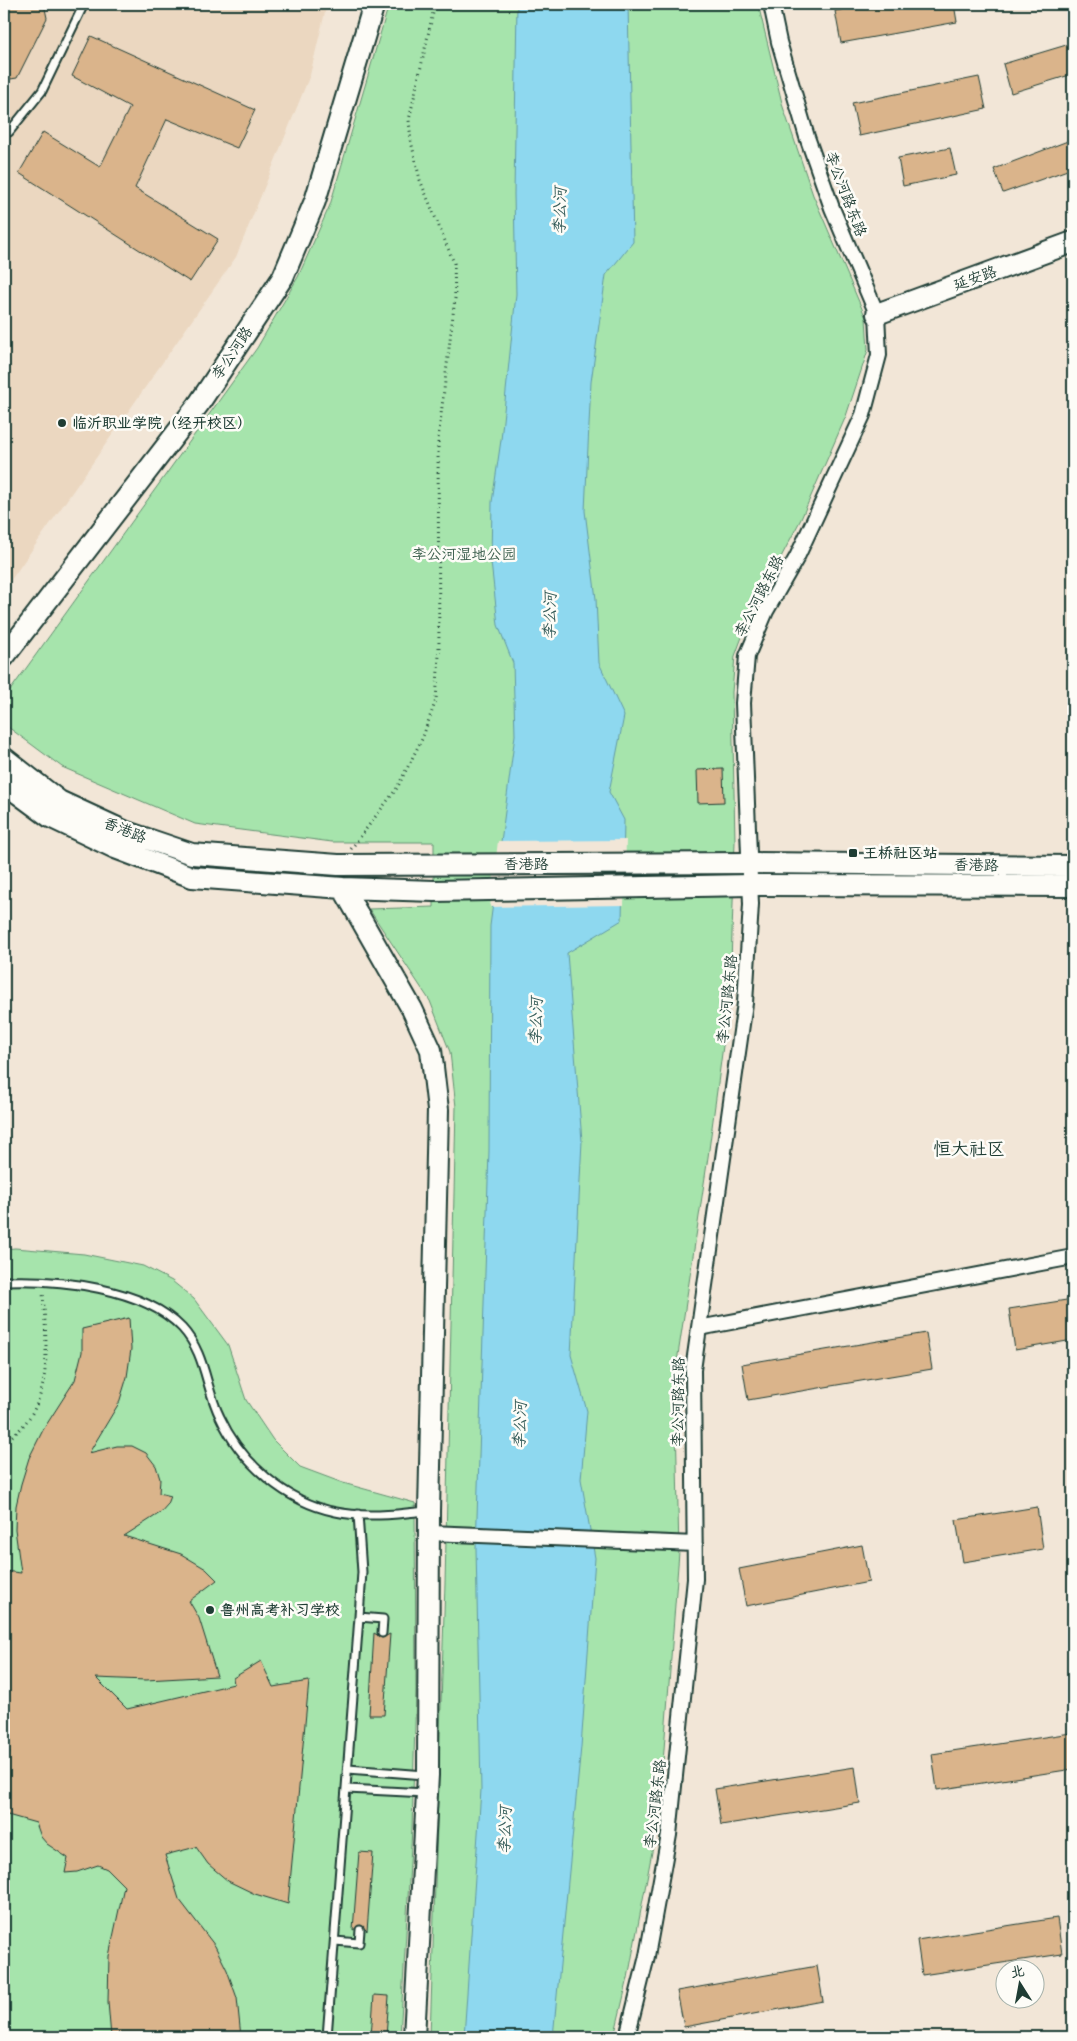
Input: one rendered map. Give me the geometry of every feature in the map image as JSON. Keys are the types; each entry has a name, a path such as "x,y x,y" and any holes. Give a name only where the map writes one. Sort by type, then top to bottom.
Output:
{"main road":[{"name":"李公河路","path":"4,657 198,405 283,277 315,201 374,4"},
{"name":"延安路","path":"877,314 1073,242"},
{"name":"香港路","path":"4,758 59,801 124,831 192,854 338,864 751,863 1073,866"},
{"name":"香港路","path":"4,783 50,817 115,848 192,877 343,888 434,891 750,885 1073,886"},
{"path":"343,888 412,1009 431,1050 438,1110 429,1511 428,1784 414,2037"}],"street":[{"name":"李公河路东路","path":"628,2037 647,1956 669,1835 695,1579 693,1370 746,1003 751,863 744,703 747,656 766,611 797,557 863,416 879,355 877,314 832,208 807,137 779,42 771,4"},
{"path":"699,1328 1073,1257"},
{"path":"430,1533 695,1544"}],"lane":[{"path":"4,134 9,132 42,91 84,4"},
{"path":"4,1281 42,1281 119,1293 144,1302 166,1314 182,1328 196,1347 220,1418 234,1443 255,1468 281,1489 310,1503 336,1512 358,1514 429,1511"},
{"path":"328,2037 362,1572 358,1514"},
{"path":"359,1617 383,1619 382,1633"},
{"path":"348,1769 428,1784"},
{"path":"347,1789 428,1784"},
{"path":"335,1942 359,1943 360,1930"}],"path":[{"path":"338,864 368,828 397,788 422,740 436,700 439,655 438,440 455,298 454,263 420,180 411,141 409,120 435,4"},
{"path":"4,1442 16,1434 30,1418 41,1394 46,1370 42,1281"}],"shaded area":[{"name":"临沂职业学院（经开校区）","path":"4,4 327,4 310,75 236,257 4,590"}],"green space":[{"name":"李公河湿地公园","path":"389,4 758,4 783,107 813,195 866,318 868,350 846,416 801,519 749,618 735,656 732,692 735,842 730,994 708,1157 675,1375 679,1552 659,1815 628,1978 614,2037 430,2037 445,1584 456,1107 450,1052 430,1001 369,909 434,907 434,842 332,842 195,824 62,767 4,724 4,699 257,348 298,277 330,205"},
{"name":"鲁州高考补习学校","path":"15,1248 84,1254 143,1266 172,1281 194,1299 228,1345 246,1400 273,1440 300,1467 343,1483 415,1503 416,1689 412,1828 400,2037 4,2037 4,1249"}],"water":[{"name":"李公河","path":"517,4 628,4 633,242 606,275 591,382 585,511 596,599 599,663 624,716 609,792 624,820 622,920 567,953 582,1141 571,1355 587,1411 581,1479 595,1558 581,1747 553,2037 464,2037 481,1790 476,1548 489,1151 490,926 515,735 513,663 498,625 491,562 492,502 501,440 516,294 514,194"}],"pier":[{"path":"626,840 624,905 490,907 498,841"}],"building":[{"path":"4,4 44,4 47,18 17,78 4,80"},
{"path":"876,4 954,4 957,22 841,43 835,11"},
{"path":"91,36 255,110 237,148 167,119 135,188 218,239 190,282 19,173 43,132 100,167 130,107 72,76"},
{"path":"1073,43 1073,74 1011,93 1003,64"},
{"path":"979,77 986,109 859,136 852,103"},
{"path":"1073,139 1073,168 1003,193 994,169"},
{"path":"950,148 956,175 903,186 898,158"},
{"path":"723,769 724,802 698,803 697,770"},
{"path":"1073,1299 1073,1340 1015,1350 1009,1309"},
{"path":"129,1318 131,1349 127,1377 119,1403 89,1453 117,1446 132,1446 146,1453 156,1466 160,1479 159,1493 171,1496 168,1504 160,1513 124,1536 181,1554 206,1569 217,1580 189,1601 199,1618 217,1676 146,1680 96,1678 127,1709 234,1684 233,1678 261,1661 273,1687 309,1681 288,1904 255,1894 228,1881 208,1864 196,1847 165,1855 179,1899 215,1946 227,1970 237,1998 241,2037 111,2037 108,2002 109,1956 124,1886 107,1869 98,1865 77,1872 65,1873 68,1858 47,1844 41,1837 36,1823 4,1814 4,1760 10,1752 4,1746 4,1571 21,1573 15,1529 16,1506 21,1484 29,1458 43,1430 75,1380 82,1352 82,1329"},
{"path":"926,1333 932,1369 748,1400 742,1364"},
{"path":"1037,1507 1043,1549 963,1562 956,1520"},
{"path":"862,1545 869,1582 746,1606 739,1569"},
{"path":"374,1633 382,1638 390,1634 384,1715 369,1715"},
{"path":"1071,1733 1073,1769 937,1790 932,1754"},
{"path":"855,1767 860,1803 721,1825 715,1789"},
{"path":"359,1852 373,1853 367,1931 361,1925 353,1930"},
{"path":"1057,1918 1062,1954 1035,1958 994,1958 994,1964 922,1975 917,1940"},
{"path":"817,1966 823,2001 684,2027 677,1991"},
{"path":"374,1995 389,1996 386,2037 371,2037"}],"place":[{"name":"临沂职业学院（经开校区）","path":"62,423"},
{"name":"王桥社区站","path":"853,853"},
{"name":"鲁州高考补习学校","path":"210,1610"}],"district":[{"name":"恒大社区","path":"969,1149"}]}
